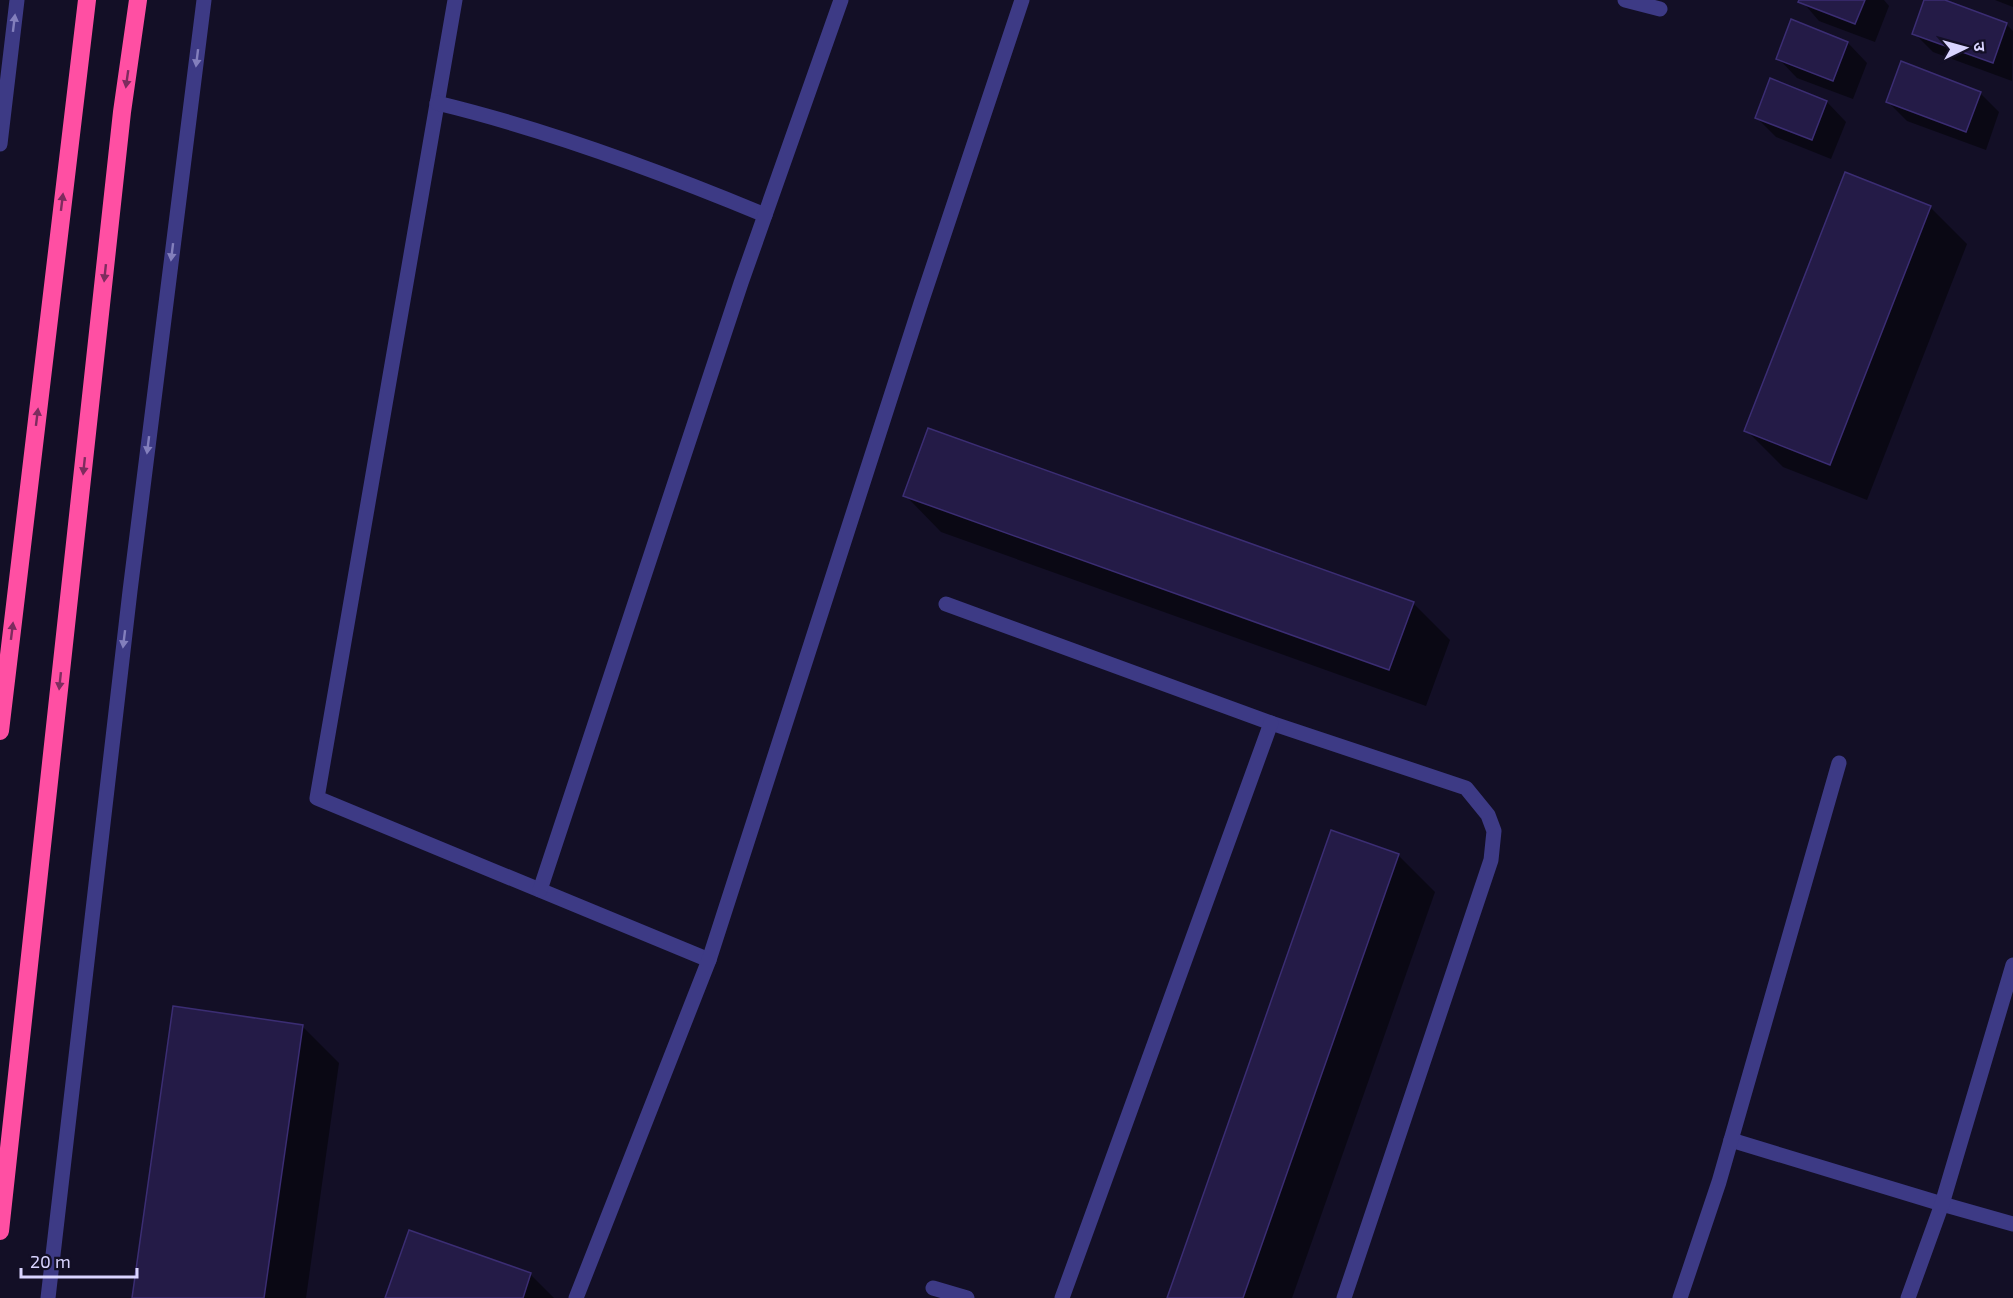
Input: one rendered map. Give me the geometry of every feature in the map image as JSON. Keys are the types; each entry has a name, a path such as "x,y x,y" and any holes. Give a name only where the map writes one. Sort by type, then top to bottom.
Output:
{"highway":[{"path":"0,731 87,0"},
{"path":"0,1232 120,136 138,0"}],"street":[{"path":"0,144 17,0"},
{"path":"48,1298 130,591 204,0"},
{"path":"455,0 316,798 709,960"},
{"path":"540,890 737,295 841,0"},
{"path":"576,1298 709,960 921,303 1022,0"},
{"path":"1625,0 1660,9"},
{"path":"437,104 486,115 672,176 765,215"},
{"path":"946,604 1271,723 1466,788 1488,815 1494,831 1491,860 1344,1298"},
{"path":"1062,1298 1271,723"},
{"path":"1680,1298 1731,1140 1839,763"},
{"path":"1908,1298 1942,1204 2013,965"},
{"path":"1731,1140 2013,1224"},
{"path":"933,1288 967,1298"}],"building":[{"path":"1799,0 1865,0 1855,24 1798,2"},
{"path":"1924,0 1945,0 2007,23 1993,63 1912,34"},
{"path":"1791,19 1848,42 1833,81 1776,59"},
{"path":"1901,61 1981,92 1966,132 1886,102"},
{"path":"1770,78 1827,101 1812,140 1755,118"},
{"path":"1845,172 1931,206 1830,465 1744,431"},
{"path":"928,428 1414,602 1389,670 903,496"},
{"path":"1331,830 1399,854 1243,1298 1167,1298"},
{"path":"173,1006 303,1025 264,1298 132,1298"},
{"path":"409,1230 531,1273 523,1298 385,1298"}]}
